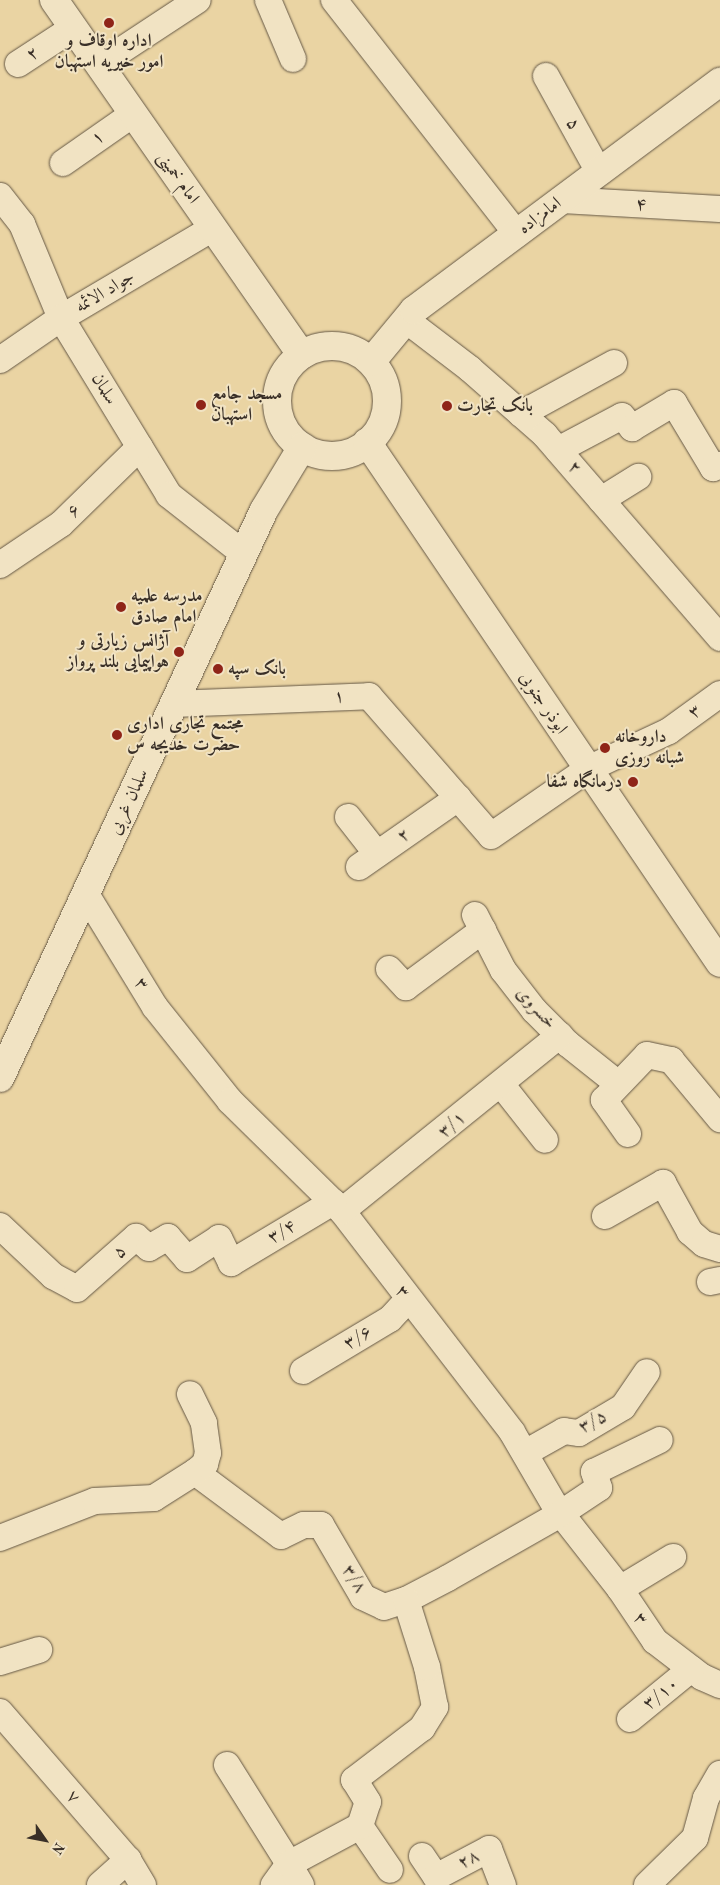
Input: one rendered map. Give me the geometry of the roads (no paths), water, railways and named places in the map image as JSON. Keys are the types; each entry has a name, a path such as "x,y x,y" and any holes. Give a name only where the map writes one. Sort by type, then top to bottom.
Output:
{"main road":[{"name":"امام خمینی","path":"54,0 302,355"},
{"name":"امامزاده","path":"371,362 414,310 720,82"},
{"path":"335,346 352,349 371,362 386,388 388,405 382,424 367,442 356,450 338,455 319,454 302,447 288,434 280,418 277,400 280,383 289,367 302,355 318,348 335,346"},
{"name":"ابوذر جنوبی","path":"367,442 720,963"},
{"name":"سلمان غربی","path":"0,1078 264,510 302,447"}],"street":[{"path":"99,65 198,0"},
{"path":"268,0 293,59"},
{"path":"334,0 517,234"},
{"name":"۲","path":"18,64 73,28"},
{"name":"۵","path":"546,76 600,172"},
{"name":"۱","path":"63,163 133,114"},
{"name":"سلمان","path":"0,196 22,224 61,318 169,495 244,554"},
{"name":"۴","path":"562,200 720,209"},
{"name":"جواد الائمه","path":"0,360 61,318 213,228"},
{"name":"۲","path":"406,320 470,369 558,450 720,638"},
{"path":"521,414 614,363"},
{"path":"558,450 622,416 632,428 674,403 713,468 720,465"},
{"name":"۶","path":"2,560 60,524 140,447"},
{"path":"601,500 638,477"},
{"name":"۳","path":"588,769 669,731 720,694"},
{"name":"۱","path":"174,704 369,696 458,798"},
{"path":"458,798 491,836 588,769"},
{"name":"۲","path":"348,818 368,860 458,798"},
{"name":"۳","path":"86,894 155,1006 224,1094 338,1206 408,1300 512,1432 560,1514 620,1589 655,1642 691,1669 720,1685"},
{"name":"خسروی","path":"389,969 406,987 479,923 503,970 534,1010 560,1035 617,1083"},
{"name":"۳/۱","path":"338,1206 501,1084 560,1035"},
{"path":"628,1134 604,1100 617,1083 647,1055 671,1060 720,1119"},
{"path":"501,1084 545,1140"},
{"path":"605,1216 663,1183 690,1232 704,1244 720,1249"},
{"name":"۳/۴","path":"231,1263 338,1206"},
{"name":"۵","path":"0,1226 52,1276 77,1289 136,1237 149,1248 168,1237 187,1259 219,1238 231,1263"},
{"name":"۳/۶","path":"303,1371 390,1319 408,1300"},
{"name":"۳/۵","path":"525,1453 564,1431 579,1433 623,1407 647,1372"},
{"path":"0,1538 95,1501 154,1498 195,1472 205,1464 208,1453 204,1423 190,1394"},
{"path":"560,1514 598,1488 594,1472 660,1440"},
{"name":"۳/۸","path":"195,1472 280,1536 304,1525 321,1525 363,1597 384,1607 406,1600 560,1514"},
{"path":"620,1589 673,1557"},
{"path":"274,1885 295,1874 360,1826 368,1802 354,1780 422,1728 435,1707 427,1668 406,1600"},
{"path":"0,1662 39,1650"},
{"name":"۳/۱۰","path":"630,1719 691,1669"},
{"name":"۷","path":"4,1724 128,1860 143,1885"},
{"path":"227,1765 295,1874"},
{"path":"659,1881 695,1838 706,1798 720,1774"},
{"path":"360,1826 390,1870"},
{"name":"۲۸","path":"422,1856 436,1877 489,1849 503,1885"},
{"path":"100,1885 128,1860"}],"place":[{"name":"اداره اوقاف و امور خیریه استهبان","path":"109,23"},
{"name":"مسجد جامع استهبان","path":"201,405"},
{"name":"بانک تجارت","path":"447,406"},
{"name":"مدرسه علمیه امام صادق","path":"121,607"},
{"name":"آژانس زیارتی و هواپیمایی بلند پرواز","path":"179,652"},
{"name":"بانک سپه","path":"218,669"},
{"name":"مجتمع تجاری اداری حضرت خدیجه س","path":"117,735"},
{"name":"داروخانه شبانه روزی","path":"605,748"},
{"name":"درمانگاه شفا","path":"633,782"}]}
